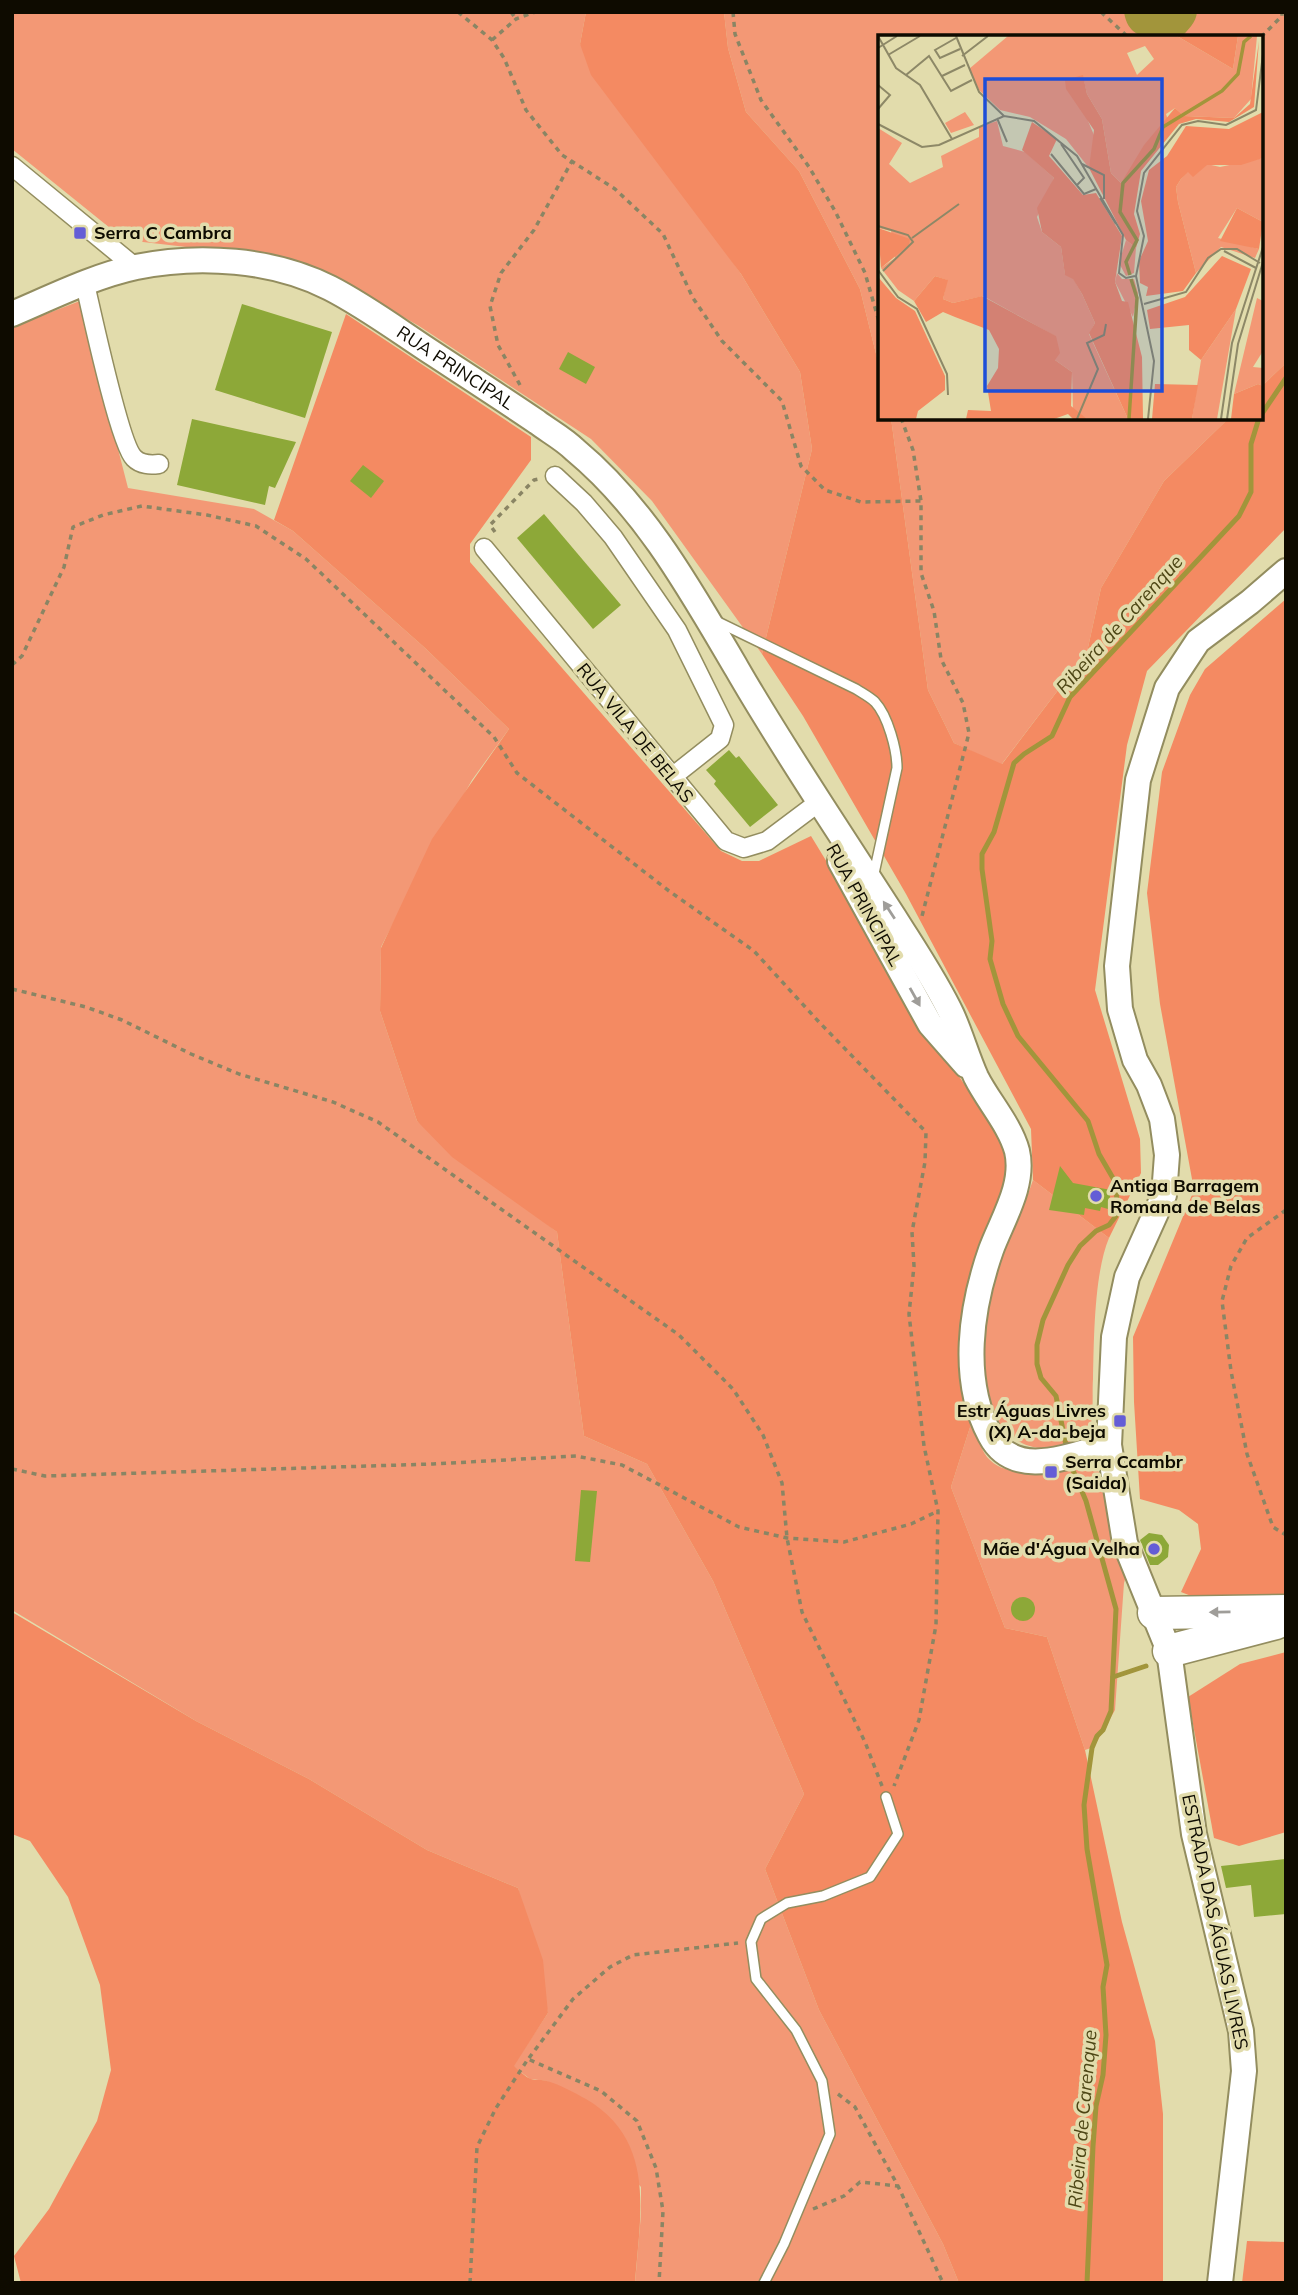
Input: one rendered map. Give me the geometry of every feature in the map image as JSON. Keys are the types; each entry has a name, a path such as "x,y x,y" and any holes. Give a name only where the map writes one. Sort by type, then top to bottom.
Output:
{"highway":[{"path":"1154,1613 1286,1611"},
{"path":"1169,1651 1286,1621"}],"street":[{"path":"12,166 135,267"},
{"name":"RUA PRINCIPAL","path":"12,314 135,267 215,261 271,267 299,275 362,307 575,449 632,506 676,566 767,721 914,948 951,1013 977,1078 1016,1146 1018,1179 979,1289 974,1320 972,1362 977,1399 986,1427 994,1442 1004,1452 1017,1459 1032,1462 1047,1461 1110,1445"},
{"path":"85,284 128,451 140,462 159,464"},
{"path":"555,476 584,503 613,537 677,630 724,725 720,739 672,777"},
{"name":"RUA VILA DE BELAS","path":"484,548 726,841 744,848 767,841 811,808"},
{"name":"ESTRADA DAS ÁGUAS LIVRES","path":"1220,2283 1244,2071 1241,2031 1194,1833 1169,1651 1125,1543 1112,1473 1110,1445 1114,1338 1127,1277 1164,1195 1167,1155 1162,1118 1149,1085 1135,1060 1120,1009 1117,966 1138,780 1167,688 1198,641 1286,571"},
{"name":"RUA PRINCIPAL","path":"767,721 811,808 930,1024 977,1078"}],"lane":[{"path":"706,617 856,689 876,703 895,743 897,768 872,884"},
{"path":"764,2283 830,2134 822,2081 796,2030 756,1979 751,1942 761,1919 787,1903 823,1896 870,1877 898,1833 886,1797"}],"path":[{"path":"458,12 492,40 504,58 526,110 562,155 615,188 663,234 694,298 722,341 782,401 801,466 825,490 861,502 921,501"},
{"path":"511,12 516,19"},
{"path":"492,40 516,19 535,12"},
{"path":"733,12 734,34 761,100 809,167 835,211 865,273 878,318"},
{"path":"1101,12 1126,35"},
{"path":"1263,35 1282,16 1282,12"},
{"path":"528,393 520,386 498,345 490,306 501,273 534,230 572,161"},
{"path":"902,420 913,450 921,501 921,573 934,611 941,660 963,703 969,733 914,948"},
{"path":"484,548 496,533 490,525 534,480 555,476"},
{"path":"12,665 22,656 64,567 73,527 103,515 142,506 207,515 256,526 306,559 388,636 494,737 517,773 669,891 754,951 926,1132 925,1163 912,1232 914,1266 909,1314 924,1446 938,1511 936,1625 919,1720 898,1778 886,1797"},
{"path":"12,989 86,1007 122,1020 239,1074 332,1101 377,1122 679,1335 733,1389 762,1434 782,1483 787,1538 802,1612 859,1731 886,1797"},
{"path":"1286,1209 1247,1238 1231,1266 1222,1301 1231,1371 1247,1454 1273,1527 1286,1535"},
{"path":"12,1469 45,1476 433,1464 576,1456 622,1465 739,1527 787,1538 844,1542 911,1524 938,1511"},
{"path":"470,2283 477,2147 496,2108 528,2059 573,1999 610,1967 633,1955 751,1942"},
{"path":"528,2059 600,2091 637,2121 656,2168 663,2211 659,2283"},
{"path":"822,2081 855,2107 898,2186 943,2283"},
{"path":"796,2215 844,2196 860,2182 898,2186"}],"shaded area":[{"path":"12,12 586,12 580,44 741,274 800,372 812,449 762,654 652,501 591,439 419,326 329,274 273,257 143,242 110,228 12,149"},
{"path":"586,12 724,12 728,48 746,112 799,171 860,289 878,362 878,420 891,420 928,690 954,743 1002,764 1087,652 1101,588 1164,481 1227,420 1263,420 1263,385 1286,363 1286,528 1147,671 1127,745 1095,990 1140,1139 1141,1173 1109,1238 1033,1180 1031,1129 906,894 803,716 762,654 812,449 800,372 741,274 591,75 580,44"},
{"path":"724,12 1286,12 1286,363 1263,385 1263,35 878,35 878,362 860,289 799,171 746,112 728,48"},
{"path":"1124,12 1197,12 1184,35 1142,35 1127,22"},
{"path":"80,301 128,488 254,509 293,531 425,648 509,729 472,780 381,947 380,1011 417,1121 557,1232 584,1436 647,1464 713,1581 804,1794 765,1869 819,2010 943,2244 959,2283 635,2283 641,2187 547,2081 530,2079 513,2066 548,2013 518,1888 427,1850 309,1779 196,1721 12,1610 12,327"},
{"path":"346,314 531,437 531,460 470,544 470,562 721,851 742,861 759,861 811,836 940,1048 1003,1142 1012,1168 996,1208 972,1421 951,1487 1005,1628 1047,1637 1085,1750 1122,1922 1155,2041 1163,2114 1163,2283 959,2283 943,2244 819,2010 765,1869 804,1794 713,1581 647,1464 584,1436 557,1232 452,1157 417,1121 380,1011 381,948 432,839 509,729 425,648 293,531 274,520"},
{"path":"891,420 1227,420 1164,481 1101,588 1087,652 1001,765 954,743 928,690"},
{"path":"1286,599 1286,1597 1204,1601 1181,1592 1201,1549 1198,1524 1179,1510 1140,1499 1133,1337 1194,1190 1160,1004 1147,893 1162,772 1190,695 1205,669"},
{"path":"1033,1180 1109,1238 1098,1288 1090,1427 1082,1436 1070,1442 1044,1448 1018,1441 999,1423 989,1394 983,1337 989,1288"},
{"path":"972,1421 987,1457 1008,1470 1033,1470 1083,1459 1095,1466 1100,1474 1127,1573 1124,1583 1115,1710 1094,1747 1085,1750 1047,1637 1005,1628 951,1487"},
{"path":"12,1612 196,1721 309,1779 427,1850 518,1888 543,1960 548,2013 514,2066 533,2080 552,2082 586,2099 609,2116 624,2136 634,2157 639,2181 635,2283 21,2283 14,2256 49,2209 97,2121 111,2070 100,1985 68,1897 30,1841 12,1834"},
{"path":"1286,1652 1286,1832 1239,1846 1214,1838 1188,1697 1240,1664"},
{"path":"1247,2241 1286,2242 1286,2283 1242,2283"}],"building":[{"path":"242,304 332,332 305,418 215,390"},
{"path":"568,352 595,367 586,384 559,369"},
{"path":"192,419 296,442 275,488 269,486 265,505 177,485"},
{"path":"363,465 384,481 371,498 350,481"},
{"path":"544,514 621,605 593,629 517,538"},
{"path":"729,750 736,758 739,756 778,805 750,827 714,784 716,781 706,770"},
{"path":"1060,1166 1073,1183 1111,1190 1108,1209 1101,1207 1100,1211 1085,1208 1084,1215 1049,1210"},
{"path":"581,1490 597,1491 590,1562 575,1561"},
{"name":"Mãe d'Água Velha","path":"1149,1533 1162,1535 1169,1545 1168,1557 1158,1565 1150,1565 1140,1540"},
{"name":"Mãe d'Água Velha","path":"1023,1597 1031,1601 1035,1609 1031,1617 1023,1621 1015,1617 1011,1609 1015,1601"},
{"path":"1285,1859 1286,1914 1254,1917 1251,1885 1226,1888 1221,1866"}],"waterway":[{"name":"Ribeira de Carenque","path":"1263,412 1286,378"},
{"name":"Ribeira de Carenque","path":"1066,1445 1056,1396 1041,1378 1037,1364 1037,1345 1043,1320 1068,1265 1080,1246 1096,1231 1109,1225 1116,1216 1117,1185 1099,1154 1088,1121 1018,1036 1003,1004 990,959 992,941 982,854 994,832 1014,763 1052,736 1070,697 1239,516 1251,492 1251,444 1258,420"},
{"name":"Ribeira de Carenque","path":"1072,1468 1086,1501 1116,1609 1111,1711 1092,1748 1084,1805 1087,1849 1107,1965 1103,1987 1106,2035 1103,2075 1096,2106 1087,2283"},
{"path":"1113,1677 1146,1666"}],"place":[{"name":"Serra C Cambra","path":"80,233"},
{"name":"Antiga Barragem Romana de Belas","path":"1096,1196"},
{"name":"Estr Águas Livres (X) A-da-beja","path":"1120,1421"},
{"name":"Serra Ccambr (Saida)","path":"1051,1472"},
{"name":"Mãe d'Água Velha","path":"1154,1549"}]}
